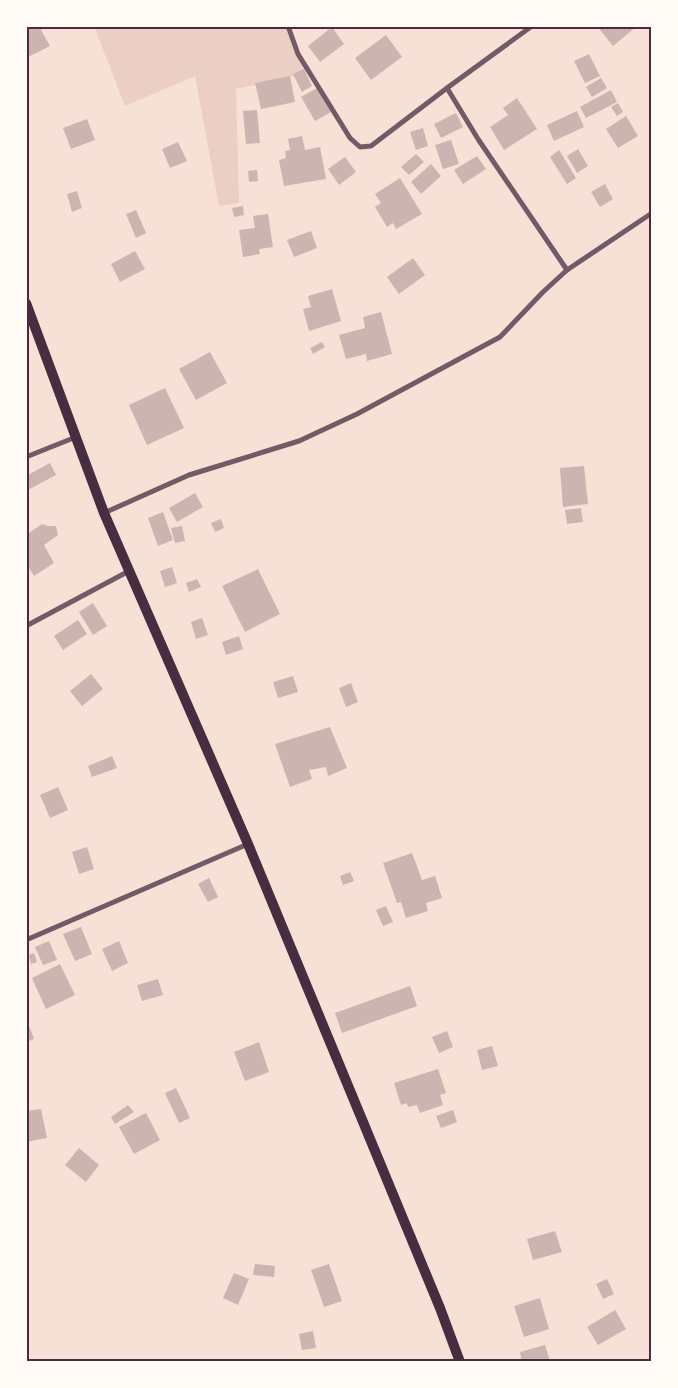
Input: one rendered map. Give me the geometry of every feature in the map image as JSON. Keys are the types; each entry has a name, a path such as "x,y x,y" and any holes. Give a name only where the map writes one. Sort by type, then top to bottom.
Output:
{"main road":[{"path":"26,303 104,513 248,844 440,1308 460,1362"}],"street":[{"path":"288,26 298,54 350,138 360,147 371,146 532,26"},
{"path":"447,88 478,139 567,270"},
{"path":"104,513 189,475 300,441 356,414 500,337 567,270 652,213"},
{"path":"26,457 76,437"},
{"path":"26,626 130,570"},
{"path":"26,940 248,844"}],"shaded area":[{"path":"94,26 287,26 305,74 236,89 239,203 219,206 195,76 125,106"}],"building":[{"path":"26,26 48,26 41,30 50,46 26,58"},
{"path":"597,26 637,26 613,46"},
{"path":"332,27 344,44 320,62 308,46"},
{"path":"386,35 402,57 371,80 355,58"},
{"path":"589,54 600,76 585,83 574,61"},
{"path":"304,69 312,86 302,92 293,74"},
{"path":"290,76 295,102 261,109 255,83"},
{"path":"601,78 607,88 592,97 586,87"},
{"path":"317,88 331,112 315,121 301,97"},
{"path":"611,90 617,102 586,118 580,107"},
{"path":"517,98 537,129 504,150 490,127 508,115 503,108"},
{"path":"618,103 623,112 617,116 611,107"},
{"path":"257,110 260,143 246,144 243,111"},
{"path":"577,111 584,127 554,141 547,125"},
{"path":"456,113 463,127 441,138 434,124"},
{"path":"626,116 638,136 618,148 606,129"},
{"path":"87,119 95,140 71,149 63,128"},
{"path":"423,128 428,146 416,150 410,132"},
{"path":"302,136 305,150 320,147 326,179 284,186 279,160 286,158 285,151 290,150 288,139"},
{"path":"451,140 459,164 443,169 435,145"},
{"path":"178,142 187,161 170,168 162,149"},
{"path":"578,149 588,166 577,173 567,156"},
{"path":"559,150 576,178 567,184 550,157"},
{"path":"416,154 424,162 409,175 401,167"},
{"path":"477,156 486,169 463,184 454,170"},
{"path":"345,157 356,172 339,185 328,169"},
{"path":"431,164 441,176 421,194 411,182"},
{"path":"257,170 258,181 249,182 248,171"},
{"path":"400,178 422,214 396,229 393,223 387,227 375,207 381,203 375,194"},
{"path":"605,184 613,199 600,207 591,192"},
{"path":"77,191 82,208 72,212 67,194"},
{"path":"243,206 244,215 234,217 232,208"},
{"path":"136,210 146,233 136,238 126,214"},
{"path":"268,214 273,247 259,249 260,254 243,257 239,230 255,228 253,216"},
{"path":"311,231 317,248 294,257 287,240"},
{"path":"135,251 145,269 120,282 111,264"},
{"path":"413,258 425,275 399,294 387,277"},
{"path":"332,289 341,321 309,331 303,309 311,307 308,296"},
{"path":"381,312 392,354 367,361 366,354 346,359 339,335 365,328 363,317"},
{"path":"322,342 325,347 313,354 310,348"},
{"path":"210,352 227,383 196,400 179,369"},
{"path":"165,388 184,428 147,445 129,405"},
{"path":"50,463 56,475 26,491 26,476"},
{"path":"584,466 588,504 563,507 560,468"},
{"path":"195,493 203,507 177,522 169,508"},
{"path":"581,508 583,522 567,524 565,510"},
{"path":"163,512 173,540 158,546 148,518"},
{"path":"221,519 224,528 215,532 211,523"},
{"path":"42,524 56,526 58,535 44,545 54,563 34,576 26,563 26,535"},
{"path":"182,526 185,541 175,543 171,528"},
{"path":"172,567 177,583 165,587 160,571"},
{"path":"258,569 280,614 245,632 222,586"},
{"path":"197,579 201,587 189,592 186,583"},
{"path":"93,603 107,626 93,635 79,612"},
{"path":"202,618 208,635 196,639 191,622"},
{"path":"78,620 87,634 63,650 54,636"},
{"path":"239,636 243,649 226,655 222,642"},
{"path":"91,674 103,689 82,706 70,691"},
{"path":"293,676 298,692 278,698 273,682"},
{"path":"351,683 358,702 346,707 339,688"},
{"path":"330,727 347,768 328,776 326,767 309,770 312,779 290,787 275,744"},
{"path":"112,756 117,768 92,777 88,766"},
{"path":"58,787 68,810 50,818 40,795"},
{"path":"87,847 94,869 79,874 72,852"},
{"path":"412,853 422,880 435,876 442,898 426,903 428,911 406,918 401,902 397,903 383,863"},
{"path":"350,872 354,881 343,885 340,876"},
{"path":"209,878 218,897 208,902 198,884"},
{"path":"386,906 393,922 383,926 376,910"},
{"path":"81,927 92,954 75,961 63,934"},
{"path":"49,941 57,960 43,965 35,947"},
{"path":"119,941 128,963 112,971 102,949"},
{"path":"34,953 37,962 31,964 29,955"},
{"path":"60,964 75,995 46,1009 32,978"},
{"path":"158,979 163,995 142,1001 137,985"},
{"path":"410,986 417,1006 342,1033 335,1013"},
{"path":"29,1026 34,1039 26,1042 26,1027"},
{"path":"447,1031 453,1047 439,1053 432,1037"},
{"path":"259,1042 269,1072 245,1081 234,1052"},
{"path":"492,1046 498,1066 482,1070 477,1050"},
{"path":"438,1069 446,1093 440,1095 443,1105 420,1113 417,1105 408,1107 407,1103 401,1105 394,1083"},
{"path":"176,1088 190,1118 179,1123 165,1093"},
{"path":"128,1105 134,1112 115,1124 111,1117"},
{"path":"41,1109 47,1138 26,1142 26,1111"},
{"path":"453,1110 457,1122 441,1128 436,1116"},
{"path":"146,1113 160,1140 134,1154 119,1127"},
{"path":"79,1148 99,1165 86,1182 65,1165"},
{"path":"555,1231 562,1252 533,1260 527,1239"},
{"path":"255,1264 275,1266 274,1277 253,1275"},
{"path":"329,1264 342,1301 324,1307 311,1270"},
{"path":"234,1273 249,1279 238,1305 223,1298"},
{"path":"607,1279 614,1294 603,1299 596,1284"},
{"path":"540,1298 549,1329 524,1337 514,1306"},
{"path":"615,1310 626,1329 598,1345 587,1327"},
{"path":"313,1331 316,1348 302,1350 299,1334"},
{"path":"545,1345 550,1361 522,1362 520,1352"}]}
